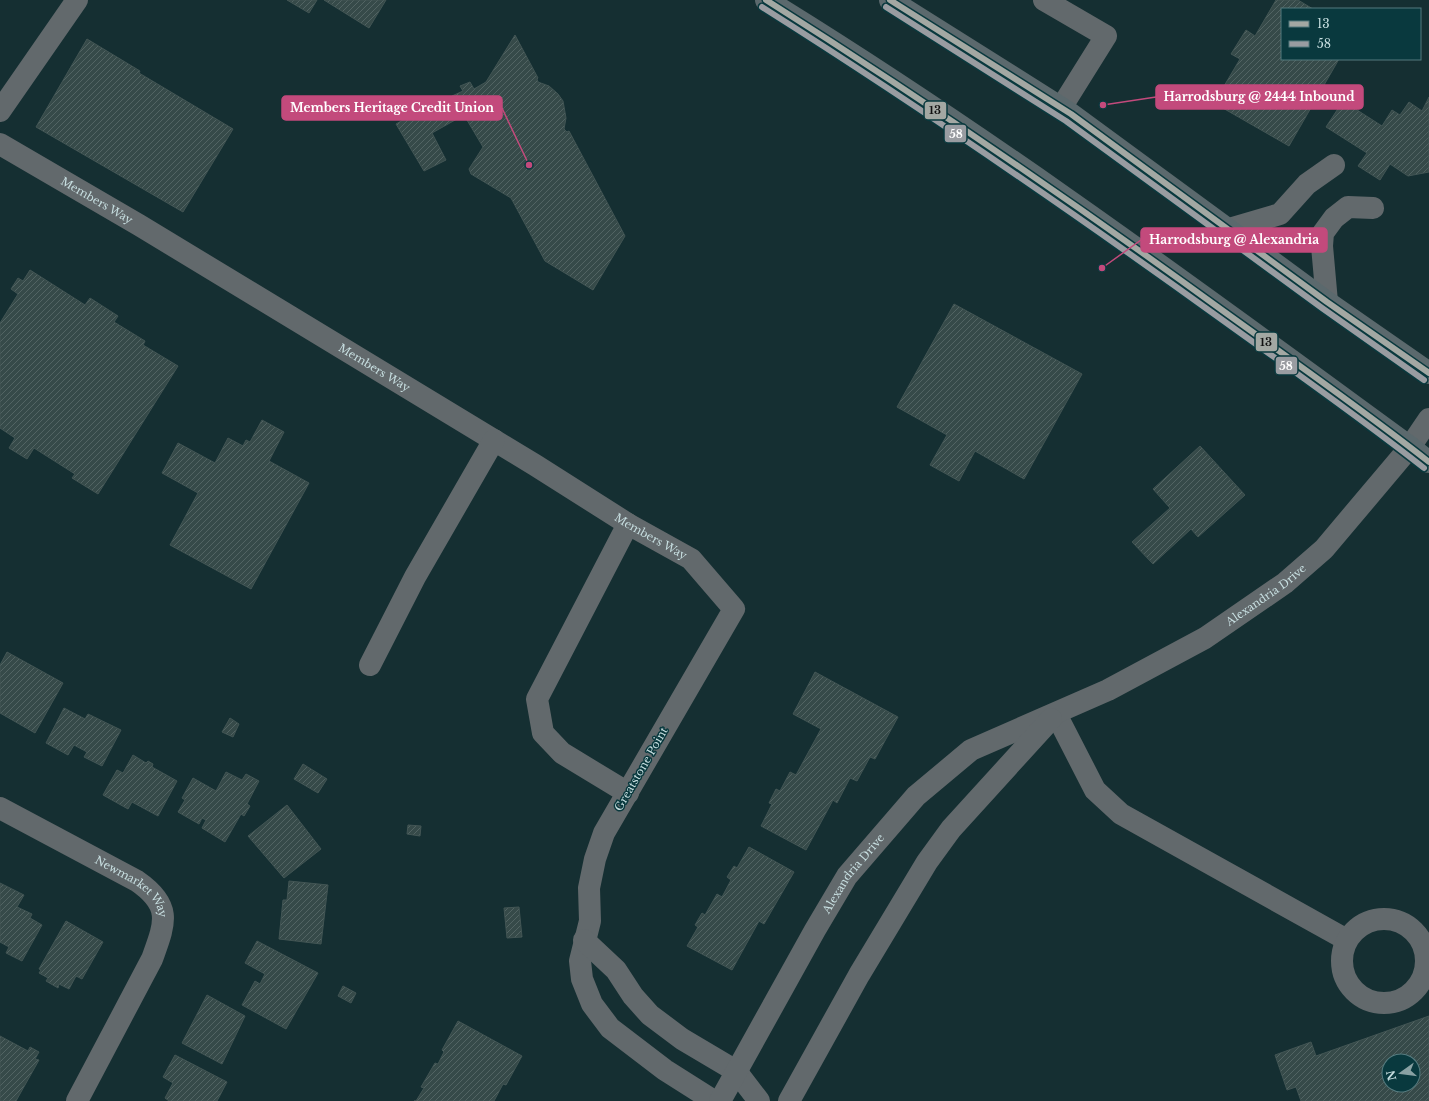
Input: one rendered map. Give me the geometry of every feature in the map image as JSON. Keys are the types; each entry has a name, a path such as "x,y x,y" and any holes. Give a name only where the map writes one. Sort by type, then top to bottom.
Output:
{"main road":[{"path":"766,0 944,114 1144,252 1410,446 1429,462"},
{"path":"890,0 1061,108 1229,228 1327,302 1429,373"}],"street":[{"path":"0,111 77,0"},
{"path":"1044,0 1106,36 1061,108"},
{"name":"Members Way","path":"0,144 139,225 494,440 628,524 691,559 734,609"},
{"path":"1229,228 1280,214 1307,184 1334,165"},
{"path":"1327,302 1322,246 1323,233 1334,218 1348,207 1373,208"},
{"name":"Alexandria Drive","path":"720,1101 815,930 847,876 916,796 971,750 1108,690 1205,638 1285,583 1324,549 1410,446 1429,419"},
{"path":"370,665 415,577 494,440"},
{"path":"628,524 537,699 543,733 562,753 628,793"},
{"name":"Greatstone Point","path":"714,1101 665,1070 610,1028 592,1004 582,980 580,961 590,920 589,888 595,859 604,833 734,609"},
{"path":"1056,714 1095,790 1122,814 1347,940"},
{"name":"Alexandria Drive","path":"789,1101 859,975 927,862 951,829 1056,714"},
{"name":"Newmarket Way","path":"0,808 137,881 151,891 164,913 160,936 152,959 77,1101"},
{"path":"584,940 616,970 633,996 650,1015 682,1039 736,1071 760,1101"}],"building":[{"path":"287,0 317,0 309,13"},
{"path":"324,0 386,0 369,28"},
{"path":"1276,0 1298,0 1311,8 1281,8 1281,60 1338,60 1289,146 1214,103 1240,59 1231,54 1246,30 1255,36"},
{"path":"515,35 538,78 538,82 549,86 563,101 566,118 564,129 567,132 569,131 625,236 593,290 545,261 511,198 471,174 469,169 483,147 464,115 432,133 446,160 424,171 396,124 419,111 422,118 454,100 452,96 463,91 460,86 470,82 474,89 486,82"},
{"path":"87,39 140,71 139,73 233,129 183,212 36,127"},
{"path":"1429,97 1429,172 1408,176 1390,164 1380,180 1358,166 1367,153 1326,127 1343,101 1382,126 1392,110 1400,115 1409,102 1422,111"},
{"path":"30,270 85,305 90,298 118,316 114,322 145,341 143,345 178,366 98,494 72,478 75,474 34,448 27,459 9,448 15,438 0,428 0,323 18,294 11,289 18,278 23,281"},
{"path":"954,304 1082,374 1024,479 975,451 959,481 930,465 947,435 897,407"},
{"path":"262,420 284,432 269,461 309,483 251,589 170,545 198,493 162,473 178,443 215,463 228,438 243,446 246,440 250,442"},
{"path":"1200,446 1245,495 1198,537 1191,529 1153,564 1132,542 1170,508 1153,489"},
{"path":"7,652 63,683 35,733 0,713 0,665"},
{"path":"815,672 898,717 875,759 870,757 857,781 850,778 837,803 833,800 806,850 761,826 772,804 769,803 776,789 780,791 790,772 796,775 821,729 793,714"},
{"path":"64,708 85,719 88,714 121,730 102,766 84,757 87,752 74,745 68,755 46,743"},
{"path":"230,718 239,724 233,737 222,732"},
{"path":"133,755 146,763 148,761 153,764 152,767 177,781 158,816 132,802 128,809 103,795 117,770 123,773"},
{"path":"303,764 327,779 318,793 294,779"},
{"path":"226,772 242,780 246,774 259,781 247,804 250,806 244,816 241,814 225,842 202,828 206,820 202,818 199,824 178,812 185,800 182,798 193,778 216,791"},
{"path":"287,805 321,849 284,878 248,836"},
{"path":"408,825 421,826 420,836 407,834"},
{"path":"749,847 794,872 764,924 759,921 732,970 687,946 698,927 695,925 702,913 705,915 717,894 722,897 731,880 727,877 734,866 737,868"},
{"path":"289,881 328,885 321,944 279,939 283,900 287,900"},
{"path":"0,883 24,895 17,907 32,914 30,918 42,925 22,961 6,953 9,947 0,942"},
{"path":"519,907 522,937 507,938 504,908"},
{"path":"66,921 103,942 82,979 76,976 69,989 59,984 58,988 46,981 48,978 39,973 41,970 39,969"},
{"path":"257,941 318,973 286,1029 242,1005 255,981 260,984 265,974 245,963"},
{"path":"343,986 356,993 351,1003 338,996"},
{"path":"207,995 245,1016 222,1064 182,1043"},
{"path":"1429,1016 1429,1101 1301,1101 1296,1087 1287,1090 1275,1055 1311,1042 1316,1056"},
{"path":"458,1021 522,1056 506,1085 503,1084 494,1101 416,1101 424,1088 421,1087 435,1063 438,1064 444,1052 442,1050"},
{"path":"0,1036 28,1051 30,1047 39,1052 35,1059 39,1060 16,1101 0,1101"},
{"path":"175,1055 227,1082 217,1101 169,1101 165,1098 173,1083 163,1077"}],"transit line":[{"name":"13","path":"766,0 883,75 1056,192 1328,386 1429,462"},
{"name":"13","path":"890,0 1071,114 1327,302 1429,373"},
{"name":"58","path":"762,7 879,82 1051,199 1323,392 1424,468"},
{"name":"58","path":"886,7 1066,121 1322,308 1424,380"}],"place":[{"name":"Harrodsburg @ 2444 Inbound","path":"1103,105"},
{"name":"Members Heritage Credit Union","path":"529,165"},
{"name":"Harrodsburg @ Alexandria","path":"1102,268"}]}
